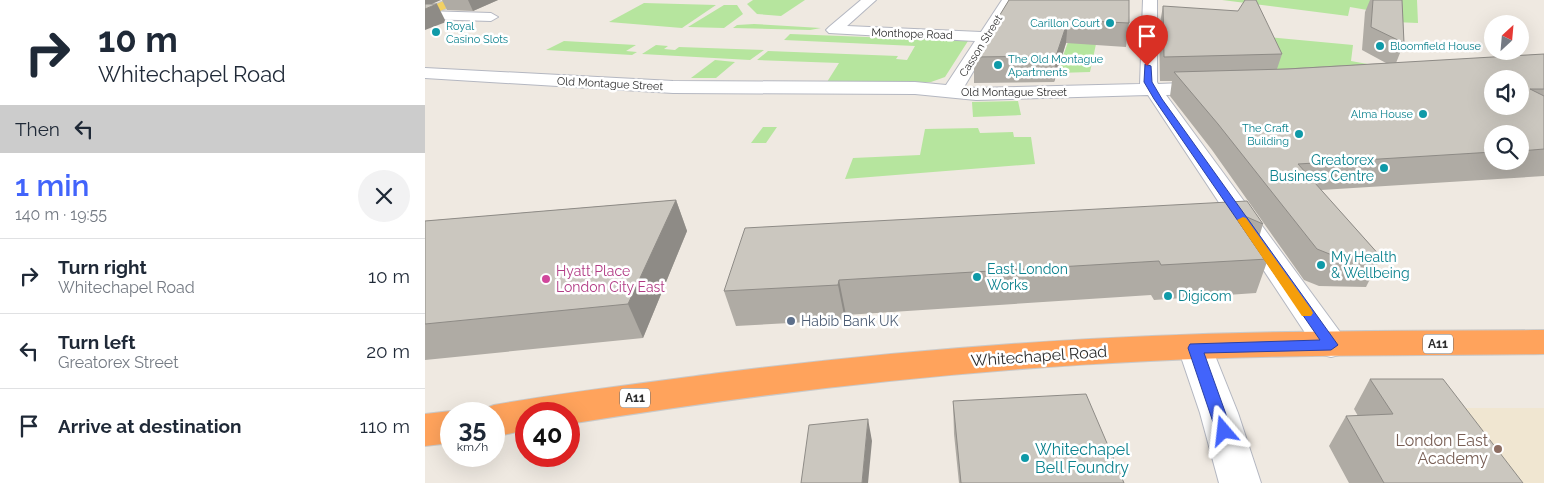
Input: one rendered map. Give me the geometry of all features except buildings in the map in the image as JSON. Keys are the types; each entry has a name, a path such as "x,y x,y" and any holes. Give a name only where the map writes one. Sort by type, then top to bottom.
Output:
{"highway":[{"name":"Whitechapel Road","path":"580,407 646,396 944,363 1099,351 1544,342"},
{"path":"425,430 440,428"}],"main road":[{"path":"425,14 457,0"}],"street":[{"name":"Monthope Road","path":"869,0 834,29 839,32 985,37"},
{"name":"Casson Street","path":"952,91 1009,0"},
{"path":"1150,0 1147,66 1148,82 1152,90 1331,345"},
{"path":"425,14 491,17"},
{"name":"Old Montague Street","path":"425,73 673,88 915,88 1005,94 1222,87"},
{"path":"1195,348 1219,413 1239,483"}],"shaded area":[{"name":"London East Academy","path":"1456,408 1544,408 1544,483 1476,483"}],"green space":[{"path":"753,0 805,0 781,16 757,14 747,4"},
{"path":"1222,0 1417,0 1418,23 1394,22 1373,11 1350,7 1348,16"},
{"path":"644,3 716,5 682,28 609,22"},
{"path":"724,5 737,5 743,14 724,28 688,27"},
{"path":"754,24 821,28 810,30 733,28 737,25"},
{"path":"790,34 968,41 945,77 931,82 827,82 839,63 757,60 768,51 898,56 896,59 907,60 915,46 784,40"},
{"path":"1267,37 1353,45 1351,61 1373,65 1274,78"},
{"path":"564,41 636,45 626,51 637,52 632,55 546,50"},
{"path":"1068,42 1096,44 1090,72 1057,73"},
{"path":"656,45 668,46 664,49 675,50 679,47 764,50 750,60 642,54"},
{"path":"715,60 735,62 716,78 691,78"},
{"path":"1018,101 1021,115 973,117 972,102"},
{"path":"763,127 777,127 766,143 751,143"},
{"path":"978,128 980,133 1013,132 1014,137 1031,137 1035,164 845,179 853,158 920,155 925,129"}],"slow traffic":[{"path":"1243,220 1307,313"}],"place":[{"name":"Carillon Court","path":"1110,23"},
{"name":"Royal Casino Slots","path":"436,32"},
{"name":"Bloomfield House","path":"1380,46"},
{"name":"The Old Montague Apartments","path":"998,65"},
{"name":"Alma House","path":"1423,114"},
{"name":"The Craft Building","path":"1299,134"},
{"name":"Greatorex Business Centre","path":"1384,168"},
{"name":"My Health & Wellbeing","path":"1321,265"},
{"name":"East London Works","path":"977,277"},
{"name":"Hyatt Place London City East","path":"546,279"},
{"name":"Digicom","path":"1168,296"},
{"name":"Habib Bank UK","path":"791,321"},
{"name":"London East Academy","path":"1498,449"},
{"name":"Whitechapel Bell Foundry","path":"1025,458"}],"route":[{"path":"1147,66 1148,82 1158,99 1331,345 1195,348 1224,431"}]}
